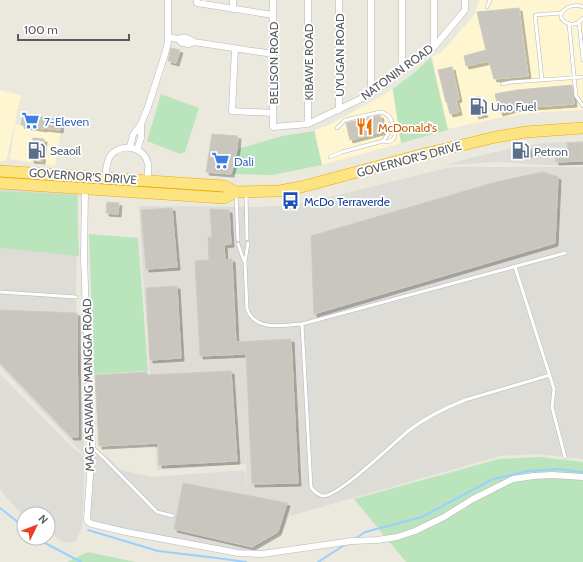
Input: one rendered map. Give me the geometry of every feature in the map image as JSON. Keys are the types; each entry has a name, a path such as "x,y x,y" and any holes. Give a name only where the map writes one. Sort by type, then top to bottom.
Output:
{"highway":[{"name":"GOVERNOR'S DRIVE","path":"0,183 224,198 241,192 279,191 300,187 438,150 496,137 526,132 583,128"},
{"name":"GOVERNOR'S DRIVE","path":"0,171 224,186 241,192"}],"street":[{"path":"137,150 141,138 142,124 165,54 168,37 168,0"},
{"path":"233,0 233,9"},
{"name":"BELISON ROAD","path":"273,0 273,127"},
{"name":"KIBAWE ROAD","path":"308,0 308,124"},
{"name":"UYUGAN ROAD","path":"339,0 339,110"},
{"path":"371,0 371,94"},
{"path":"402,0 402,71"},
{"path":"434,0 434,47"},
{"name":"NATONIN ROAD","path":"273,127 308,124 371,94 434,47 464,10 464,0"},
{"path":"197,2 273,15"},
{"path":"168,37 178,39 183,37 190,38 194,42 273,54"},
{"path":"235,49 232,111 273,113"},
{"path":"130,147 133,135 142,124"},
{"path":"104,190 108,160 117,150 130,147 142,153 146,158 148,164 147,193"},
{"name":"MAG-ASAWANG MANGGA ROAD","path":"85,189 84,257 92,447 87,518 88,522 126,532 238,553 262,554 352,541 377,540 397,537 444,516 513,479 540,475 583,477"}],"lane":[{"path":"487,8 490,0"},
{"path":"579,2 583,7"},
{"path":"562,7 562,19 569,24 579,22 583,18"},
{"path":"542,80 535,15 561,13"},
{"path":"579,22 583,60"},
{"path":"569,24 576,96 583,106 583,112"},
{"path":"502,84 512,82 583,78"},
{"path":"330,157 342,152 383,141 388,142 393,140 395,135 391,118 388,114 380,112 345,120 336,128"},
{"path":"383,141 392,127"},
{"path":"241,192 247,241 245,262 247,309 250,315 259,324 267,326 302,324 565,253"},
{"path":"241,192 238,242 245,262"},
{"path":"515,267 554,389 552,407 565,457"},
{"path":"0,292 76,297"},
{"path":"302,324 311,486 314,492 322,496 328,495 356,477 416,425 446,408 465,400 550,375"},
{"path":"92,447 157,512 173,516"}],"shaded area":[{"path":"479,0 583,0 583,110 541,112 503,117 447,129 432,56 441,53 475,14"},
{"path":"392,89 401,143 322,165 315,130 329,125 384,95"},
{"path":"0,90 21,95 6,161 0,161"},
{"path":"15,124 61,131 55,166 10,159"},
{"path":"583,141 583,165 544,165 497,162 446,165 513,148 543,143"},
{"path":"451,167 583,167 583,459 538,454 500,456 290,516 300,488 283,532 249,551 211,546 125,529 90,520 94,455 106,456 121,470 151,477 245,470 247,491 245,447 245,464 157,470 139,206 261,207 291,205 314,201"},
{"path":"0,188 78,194 76,297 85,456 0,367"},
{"path":"0,374 70,445 85,457 82,527 76,541 65,543 56,537 56,506 16,506 16,508 0,489"}],"green space":[{"path":"431,57 448,130 401,143 393,89"},
{"path":"161,94 199,108 185,152 180,154 147,141"},
{"path":"314,131 322,165 272,175 233,174 238,149 282,136"},
{"path":"0,191 77,195 79,256 0,248"},
{"path":"89,234 138,238 148,371 94,374"},
{"path":"540,457 583,462 583,562 406,562 354,499 499,459"},
{"path":"88,552 135,562 67,562"}],"building":[{"path":"519,8 528,76 494,79 489,61 466,66 464,56 486,50 477,12"},
{"path":"171,48 180,50 176,63 168,61"},
{"path":"452,67 459,99 456,100 459,112 450,114 438,70"},
{"path":"572,85 574,104 518,108 500,113 495,94 517,90"},
{"name":"Uno Fuel","path":"480,96 485,114 476,116 471,98"},
{"path":"23,114 61,120 60,130 21,125"},
{"name":"McDonald's","path":"380,115 384,131 350,140 346,123"},
{"name":"Dali","path":"212,134 238,136 237,149 231,174 206,172"},
{"name":"Seaoil","path":"33,138 44,139 42,161 31,160"},
{"path":"583,142 583,161 556,162 556,150 568,149 567,143"},
{"name":"Petron","path":"528,146 529,154 514,157 513,148"},
{"path":"543,172 558,177 555,243 314,314 311,236 496,182"},
{"path":"107,202 119,203 118,214 106,213"},
{"path":"172,208 177,267 146,269 141,210"},
{"path":"210,209 229,210 231,244 224,245 225,260 232,259 236,342 291,339 298,483 252,484 246,354 200,356 195,261 209,260 208,237 212,237"},
{"path":"177,286 181,358 150,360 146,288"},
{"path":"0,310 77,313 78,437 71,437 0,363"},
{"path":"231,371 237,461 159,465 158,443 99,446 95,375 147,372 147,375"},
{"path":"183,483 287,503 278,532 252,547 174,529"}],"waterway":[{"path":"355,539 365,532 422,517 493,479 528,471 556,469 583,472"},
{"path":"0,508 16,521"},
{"path":"88,530 158,551 246,562"},
{"path":"318,562 346,544"},
{"path":"51,546 81,562"}],"place":[{"name":"Uno Fuel","path":"478,106"},
{"name":"7-Eleven","path":"31,121"},
{"name":"McDonald's","path":"365,127"},
{"name":"Seaoil","path":"37,150"},
{"name":"Petron","path":"521,151"},
{"name":"Dali","path":"221,161"},
{"name":"McDo Terraverde","path":"291,201"}]}
